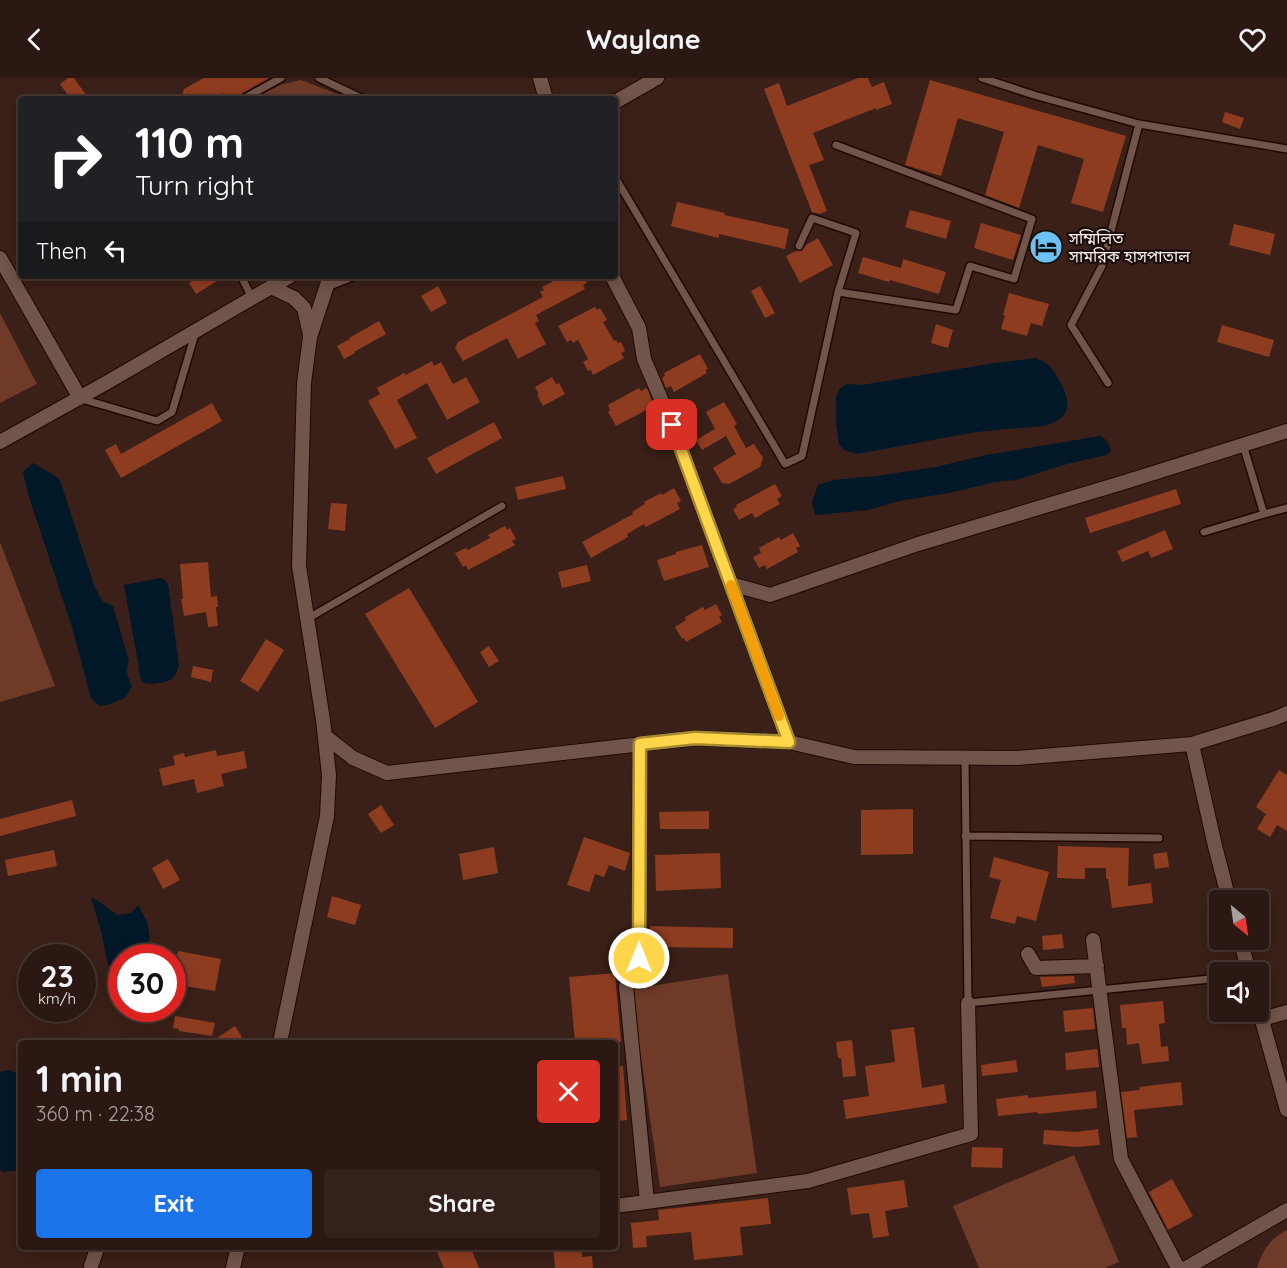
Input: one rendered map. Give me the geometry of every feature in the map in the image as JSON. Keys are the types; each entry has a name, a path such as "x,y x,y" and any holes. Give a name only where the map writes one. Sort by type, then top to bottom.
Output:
{"street":[{"path":"540,78 545,96"},
{"path":"618,100 657,78"},
{"path":"0,258 80,398"},
{"path":"0,442 285,279"},
{"path":"614,279 639,328 644,359 672,425 789,742"},
{"path":"280,1040 327,816 329,776 325,735 299,566 304,383 310,337 328,281"},
{"path":"271,287 294,298 304,308 310,337"},
{"path":"731,584 770,595 918,544 1287,431"},
{"path":"325,735 353,758 387,773 695,738 789,742 854,757 1017,758 1192,744 1287,713"},
{"path":"640,744 639,958 626,986 647,1202"},
{"path":"1192,744 1226,890"},
{"path":"1093,940 1121,1159 1178,1268"},
{"path":"1028,954 1036,968 1097,966"},
{"path":"618,1206 808,1181 971,1134 968,1003"},
{"path":"1269,1013 1287,1012"},
{"path":"1263,1022 1287,1110"},
{"path":"1186,1268 1287,1210"},
{"path":"91,1266 97,1250"},
{"path":"233,1268 237,1250"}],"lane":[{"path":"248,96 281,78"},
{"path":"320,78 357,96"},
{"path":"982,78 1140,124 1287,149"},
{"path":"1108,382 1071,326 1102,266 1140,124"},
{"path":"836,145 1032,219 1014,279 970,266 956,310 838,292"},
{"path":"618,182 785,464 802,456 838,292 856,233 812,218 799,246"},
{"path":"242,279 252,298"},
{"path":"80,398 158,420 172,412 196,331"},
{"path":"1244,445 1264,514"},
{"path":"307,619 502,506"},
{"path":"1204,532 1287,508"},
{"path":"965,758 968,1003 1209,979"},
{"path":"965,836 1159,838"}],"shaded area":[{"path":"301,80 342,96 259,96 280,85"},
{"path":"0,313 37,384 0,403"},
{"path":"0,542 55,686 0,702"},
{"path":"728,974 757,1173 660,1187 631,989"},
{"path":"1074,1155 1119,1262 1105,1268 979,1268 953,1206"},
{"path":"1287,1230 1287,1268 1257,1268 1268,1246"}],"water":[{"path":"1035,358 1052,369 1066,396 1067,409 1060,419 1053,423 1043,426 976,432 857,454 844,450 839,444 836,397 840,388 847,384 862,385"},
{"path":"1100,436 1106,440 1111,451 1106,455 1016,480 899,501 868,510 815,515 812,502 818,485 833,480 936,467 986,455"},
{"path":"33,463 60,480 94,585 102,601 113,606 129,661 127,673 132,685 126,697 110,704 101,706 91,698 72,627 28,494 23,472"},
{"path":"160,578 168,584 179,666 172,679 149,684 140,678 124,585"},
{"path":"91,897 117,915 131,913 138,905 147,922 150,938 147,944 108,944 108,965"},
{"path":"8,1070 18,1073 18,1170 2,1172 0,1169 0,1072"}],"building":[{"path":"68,78 74,78 87,96 69,96 60,84"},
{"path":"204,78 269,78 237,96 225,96 223,93 218,96 182,96 184,89"},
{"path":"858,78 868,78 872,87 884,82 892,104 813,133 824,160 809,165 827,211 819,214 812,212 764,89 779,83 787,106"},
{"path":"930,80 1126,136 1103,212 1071,203 1084,159 1038,145 1019,208 985,195 1004,132 958,118 941,176 905,165"},
{"path":"1225,112 1244,118 1240,129 1222,122"},
{"path":"677,202 789,229 785,249 719,234 719,238 671,226"},
{"path":"910,210 951,221 946,239 905,227"},
{"path":"981,223 1021,235 1013,260 974,248"},
{"path":"1234,224 1275,234 1270,255 1229,245"},
{"path":"818,238 833,265 800,283 786,256 802,251 806,245"},
{"path":"863,257 901,268 903,259 946,272 939,294 858,273"},
{"path":"195,279 220,279 196,294 189,283"},
{"path":"557,279 585,279 587,283 583,285 585,289 536,315 539,321 535,323 546,344 518,359 507,338 463,361 455,348 458,342 543,297 540,292 544,290 542,287"},
{"path":"438,286 447,303 431,312 421,296"},
{"path":"760,286 775,313 765,318 751,291"},
{"path":"1009,293 1049,304 1042,326 1031,323 1027,336 1001,329"},
{"path":"595,307 597,310 600,308 607,320 603,322 614,341 621,342 625,351 621,353 624,358 593,375 583,362 588,359 578,340 573,343 571,340 567,342 558,326"},
{"path":"379,321 386,334 344,359 337,346"},
{"path":"936,324 953,330 948,348 931,343"},
{"path":"1222,325 1274,340 1269,357 1217,342"},
{"path":"700,354 708,369 705,370 707,373 674,392 671,386 666,388 662,378 665,376 664,373"},
{"path":"432,361 434,366 441,362 453,384 466,377 480,402 447,420 427,383 397,400 417,438 395,449 368,401 380,394 377,388"},
{"path":"552,377 556,384 559,383 565,394 543,406 535,387"},
{"path":"639,388 641,391 647,388 652,407 616,426 608,412 610,410 608,405"},
{"path":"724,402 737,424 734,426 746,448 754,444 763,458 760,467 729,484 722,483 713,468 736,454 726,436 702,450 696,440 715,429 706,412"},
{"path":"212,403 222,421 121,478 105,450 116,444 121,454"},
{"path":"494,422 502,438 436,474 427,458"},
{"path":"563,476 566,489 518,500 515,487"},
{"path":"775,484 782,496 777,499 780,504 755,518 752,513 739,520 733,509 737,507 736,505"},
{"path":"674,488 681,501 677,503 680,509 646,527 644,524 627,534 628,537 591,558 582,542 633,514 632,512 645,504 644,502"},
{"path":"1176,489 1181,504 1090,533 1085,518"},
{"path":"331,503 347,504 345,531 328,529"},
{"path":"505,526 507,530 510,528 516,539 512,541 515,545 468,570 466,565 463,567 455,553 466,548 468,550 490,538 488,535"},
{"path":"1165,530 1173,549 1151,558 1148,551 1122,562 1117,551"},
{"path":"793,533 800,546 796,548 798,552 767,569 765,565 759,568 753,557 761,553 759,548 779,537 781,540"},
{"path":"702,545 709,567 664,581 657,560"},
{"path":"208,562 211,597 217,596 218,626 208,627 206,612 184,616 180,564"},
{"path":"587,565 591,581 562,588 558,572"},
{"path":"409,588 478,702 435,728 365,614"},
{"path":"716,604 722,615 719,617 722,622 686,642 684,638 682,639 675,627 686,620 685,617 703,607 705,610"},
{"path":"266,639 284,650 258,692 240,681"},
{"path":"489,646 499,661 489,667 480,652"},
{"path":"193,666 213,670 211,682 191,677"},
{"path":"216,750 217,756 244,751 247,768 221,774 224,786 197,793 194,779 163,786 159,769 175,765 173,756 184,753 185,757"},
{"path":"1279,770 1287,775 1287,831 1277,825 1270,837 1257,829 1266,814 1256,807"},
{"path":"72,800 76,816 0,836 0,819"},
{"path":"381,805 394,825 381,833 368,814"},
{"path":"913,809 913,854 861,855 861,810"},
{"path":"709,811 709,829 660,829 659,812"},
{"path":"584,837 630,853 625,871 609,865 604,877 595,874 589,892 567,885"},
{"path":"1058,846 1129,848 1128,886 1151,883 1153,903 1112,908 1106,868 1085,868 1085,879 1057,878"},
{"path":"494,847 498,873 463,880 459,854"},
{"path":"54,850 57,866 8,876 5,860"},
{"path":"1167,852 1169,867 1155,869 1153,854"},
{"path":"720,853 721,888 656,891 655,855"},
{"path":"994,857 1049,872 1036,921 1017,916 1015,924 990,918 1001,880 989,877"},
{"path":"168,859 180,880 163,889 152,868"},
{"path":"332,896 361,905 355,925 327,917"},
{"path":"650,926 733,928 733,948 650,947"},
{"path":"1062,934 1064,948 1043,950 1042,936"},
{"path":"186,952 221,959 215,991 186,986"},
{"path":"615,973 621,1042 618,1040 575,1040 569,977"},
{"path":"1074,976 1075,983 1042,987 1040,977"},
{"path":"1163,1001 1165,1023 1159,1024 1161,1047 1168,1046 1169,1061 1142,1064 1139,1043 1127,1045 1126,1028 1122,1028 1120,1005"},
{"path":"1093,1008 1095,1029 1065,1032 1063,1011"},
{"path":"186,1018 215,1023 212,1036 173,1028 174,1022 186,1022"},
{"path":"235,1026 242,1037 238,1040 214,1040"},
{"path":"914,1027 922,1088 944,1084 947,1103 846,1119 843,1100 869,1096 865,1066 895,1062 891,1030"},
{"path":"852,1040 856,1076 843,1077 836,1042"},
{"path":"1097,1049 1099,1067 1066,1070 1065,1053"},
{"path":"1016,1060 1018,1072 982,1076 981,1065"},
{"path":"623,1066 627,1120 618,1121 618,1067"},
{"path":"1181,1082 1183,1105 1134,1110 1137,1137 1127,1138 1121,1092 1140,1090 1139,1087"},
{"path":"1096,1091 1097,1108 998,1116 996,1099"},
{"path":"1098,1129 1100,1145 1076,1147 1043,1144 1044,1130 1076,1132"},
{"path":"972,1147 1003,1148 1002,1168 971,1167"},
{"path":"1172,1179 1193,1216 1168,1230 1149,1192"},
{"path":"904,1180 908,1207 885,1211 889,1236 873,1238 869,1213 851,1215 847,1188"},
{"path":"768,1198 771,1224 740,1227 743,1255 694,1260 691,1232 646,1236 647,1247 633,1248 631,1223 659,1220 658,1210"},
{"path":"472,1250 479,1268 444,1268 437,1252"},
{"path":"553,1250 581,1250 582,1257 592,1256 593,1268 555,1268"}],"slow traffic":[{"path":"731,585 779,716"}],"place":[{"name":"সম্মিলিত সামরিক হাসপাতাল","path":"1046,247"}],"route":[{"path":"639,958 640,744 695,738 789,742 672,425"}]}
